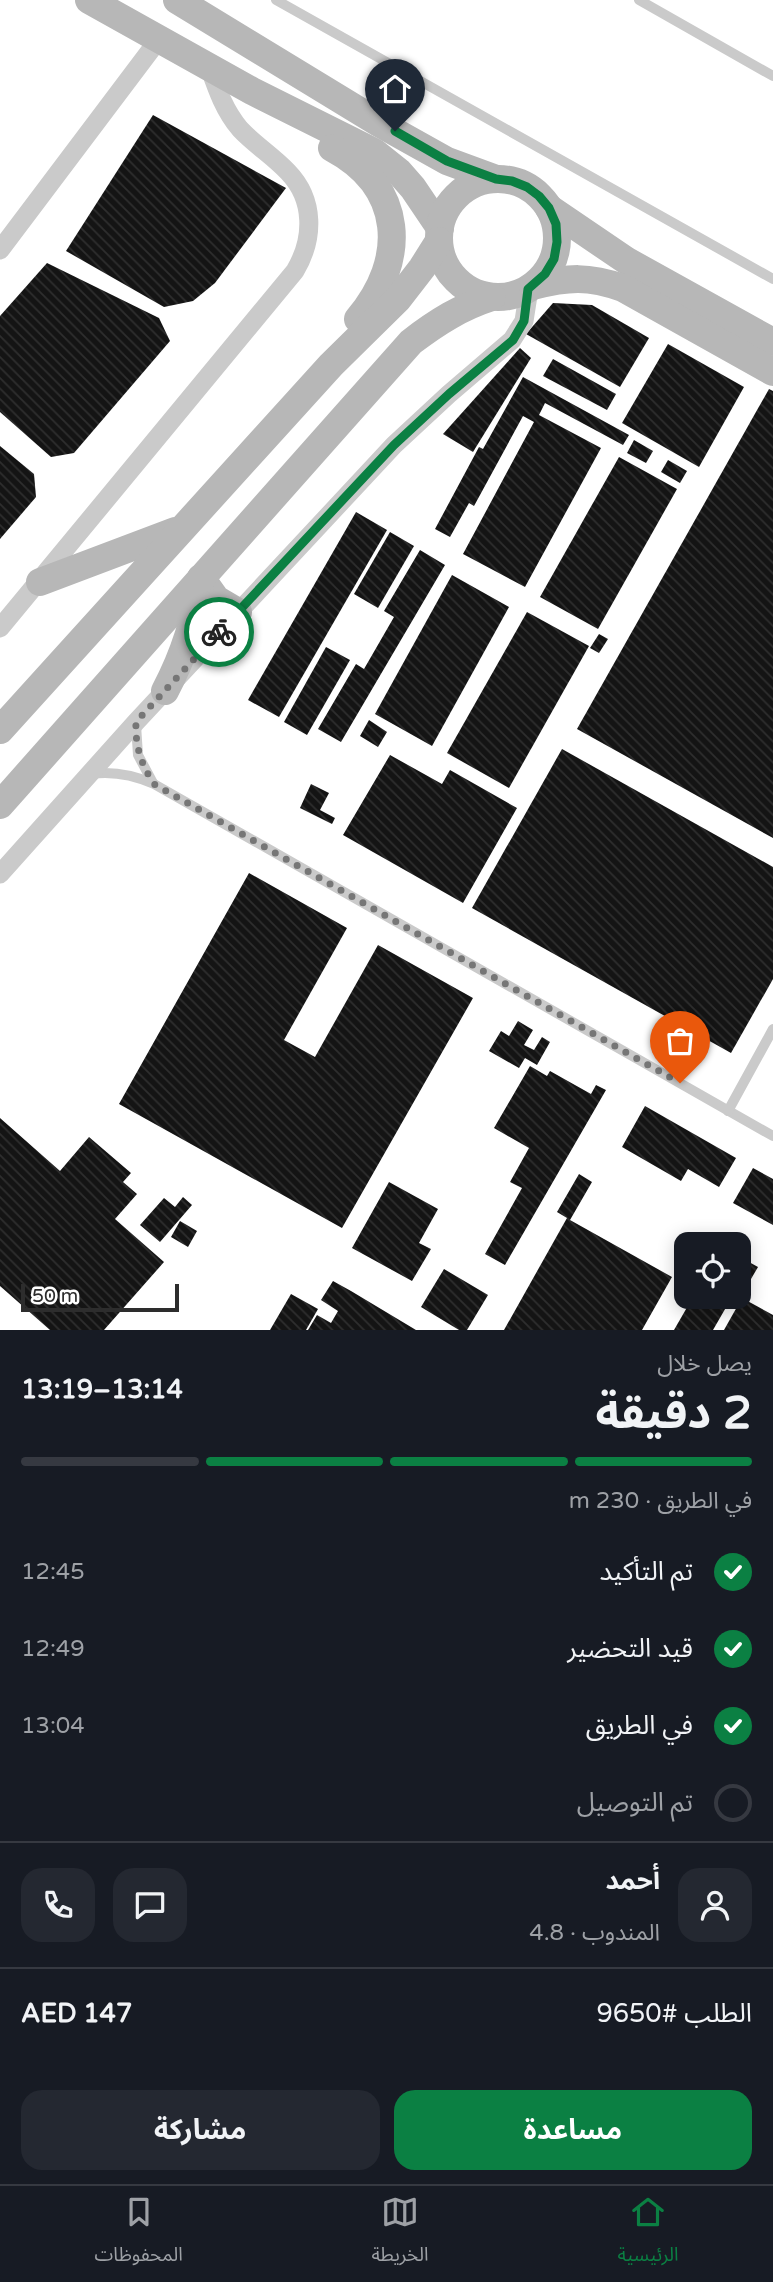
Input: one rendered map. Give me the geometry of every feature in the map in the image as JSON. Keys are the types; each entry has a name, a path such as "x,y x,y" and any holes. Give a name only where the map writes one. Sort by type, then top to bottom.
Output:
{"main road":[{"path":"89,0 252,90 374,152 399,172 413,188 439,235 443,261 455,279 472,291 492,297"},
{"path":"177,0 369,118 447,161 527,187 549,208 627,261 773,342"},
{"path":"252,90 277,119 358,164 376,184 389,214 392,252 387,273 379,291 343,337 331,365"},
{"path":"0,730 331,365 412,283 439,235 447,209 459,194 476,184 496,179"},
{"path":"531,288 545,274 554,259 556,224 549,208"},
{"path":"0,805 411,342 456,311 492,297 511,296 563,279 606,282 623,288 773,372"},
{"path":"40,582 181,529"},
{"path":"201,578 216,599 238,612"},
{"path":"165,691 176,670 192,625 201,578"}],"street":[{"path":"4,239 159,39"},
{"path":"0,628 295,271 307,246 310,219 298,184 281,165 252,141 228,113 209,66"},
{"path":"0,874 88,774 394,445 513,340 524,321 531,288"}],"lane":[{"path":"276,0 773,279"},
{"path":"639,0 773,76"},
{"path":"136,722 138,755 154,784"},
{"path":"88,774 122,773 154,784 773,1136"},
{"path":"728,1111 773,1029"}],"building":[{"path":"153,115 286,188 215,283 193,301 164,307 66,251"},
{"path":"47,263 159,318 170,341 74,453 51,457 0,412 0,316"},
{"path":"553,303 592,305 649,338 620,387 526,334"},
{"path":"668,344 744,387 699,467 622,423"},
{"path":"520,348 531,358 473,452 443,434"},
{"path":"553,359 616,394 607,410 543,376"},
{"path":"523,377 629,435 623,445 545,403 539,415 601,448 525,587 463,554 534,422 523,416 474,506 469,503 450,537 435,529 479,447 483,449"},
{"path":"769,389 773,391 773,838 577,729"},
{"path":"634,440 653,451 646,463 627,453"},
{"path":"0,446 34,474 36,497 0,539"},
{"path":"619,457 677,489 598,629 540,597"},
{"path":"668,460 687,471 680,483 661,472"},
{"path":"356,512 387,530 279,717 248,700"},
{"path":"390,532 414,546 378,608 354,594"},
{"path":"420,550 445,565 341,742 318,729 356,664 364,669 394,617 384,611"},
{"path":"452,575 509,607 432,746 375,714"},
{"path":"527,612 589,646 509,788 447,753"},
{"path":"599,634 608,639 599,653 590,648"},
{"path":"326,647 350,660 307,735 284,722"},
{"path":"369,720 387,732 378,747 360,736"},
{"path":"562,749 773,867 773,979 731,1053 472,908"},
{"path":"390,755 442,784 450,770 517,808 463,903 343,835"},
{"path":"311,784 329,793 320,810 335,818 332,824 300,808"},
{"path":"249,873 347,928 284,1040 315,1057 378,945 473,998 342,1228 119,1104"},
{"path":"518,1021 533,1030 524,1045 534,1050 542,1037 550,1042 537,1065 525,1058 519,1068 489,1051 501,1031 509,1036"},
{"path":"530,1066 547,1076 550,1071 591,1094 596,1085 606,1090 505,1265 485,1254 522,1188 510,1182 529,1148 494,1128"},
{"path":"645,1106 736,1158 719,1187 688,1169 681,1181 622,1147"},
{"path":"0,1118 60,1171 89,1137 131,1173 123,1182 137,1194 115,1219 164,1262 104,1330 50,1330 0,1286"},
{"path":"753,1168 773,1179 773,1225 733,1203"},
{"path":"579,1174 592,1182 570,1220 672,1277 642,1330 504,1330 567,1218 557,1212"},
{"path":"389,1182 438,1209 419,1243 431,1249 412,1281 352,1248"},
{"path":"183,1197 192,1205 160,1242 140,1225 164,1198 175,1207"},
{"path":"180,1221 197,1231 188,1247 171,1237"},
{"path":"751,1263 758,1267 751,1279"},
{"path":"444,1269 488,1295 467,1330 459,1330 421,1307"},
{"path":"333,1281 416,1330 308,1330 317,1315 331,1323 338,1311 321,1300"},
{"path":"291,1294 318,1309 306,1330 270,1330"},
{"path":"751,1303 773,1315 773,1330 724,1330 736,1309 751,1309"},
{"path":"686,1309 725,1309 713,1330 674,1330"}],"way so far":[{"path":"219,632 136,722 138,755 154,784 680,1083"}],"route":[{"path":"219,632 394,445 513,340 527,311 528,289 545,274 554,259 556,224 549,208 539,196 512,181 496,179 447,161 395,131"}]}
